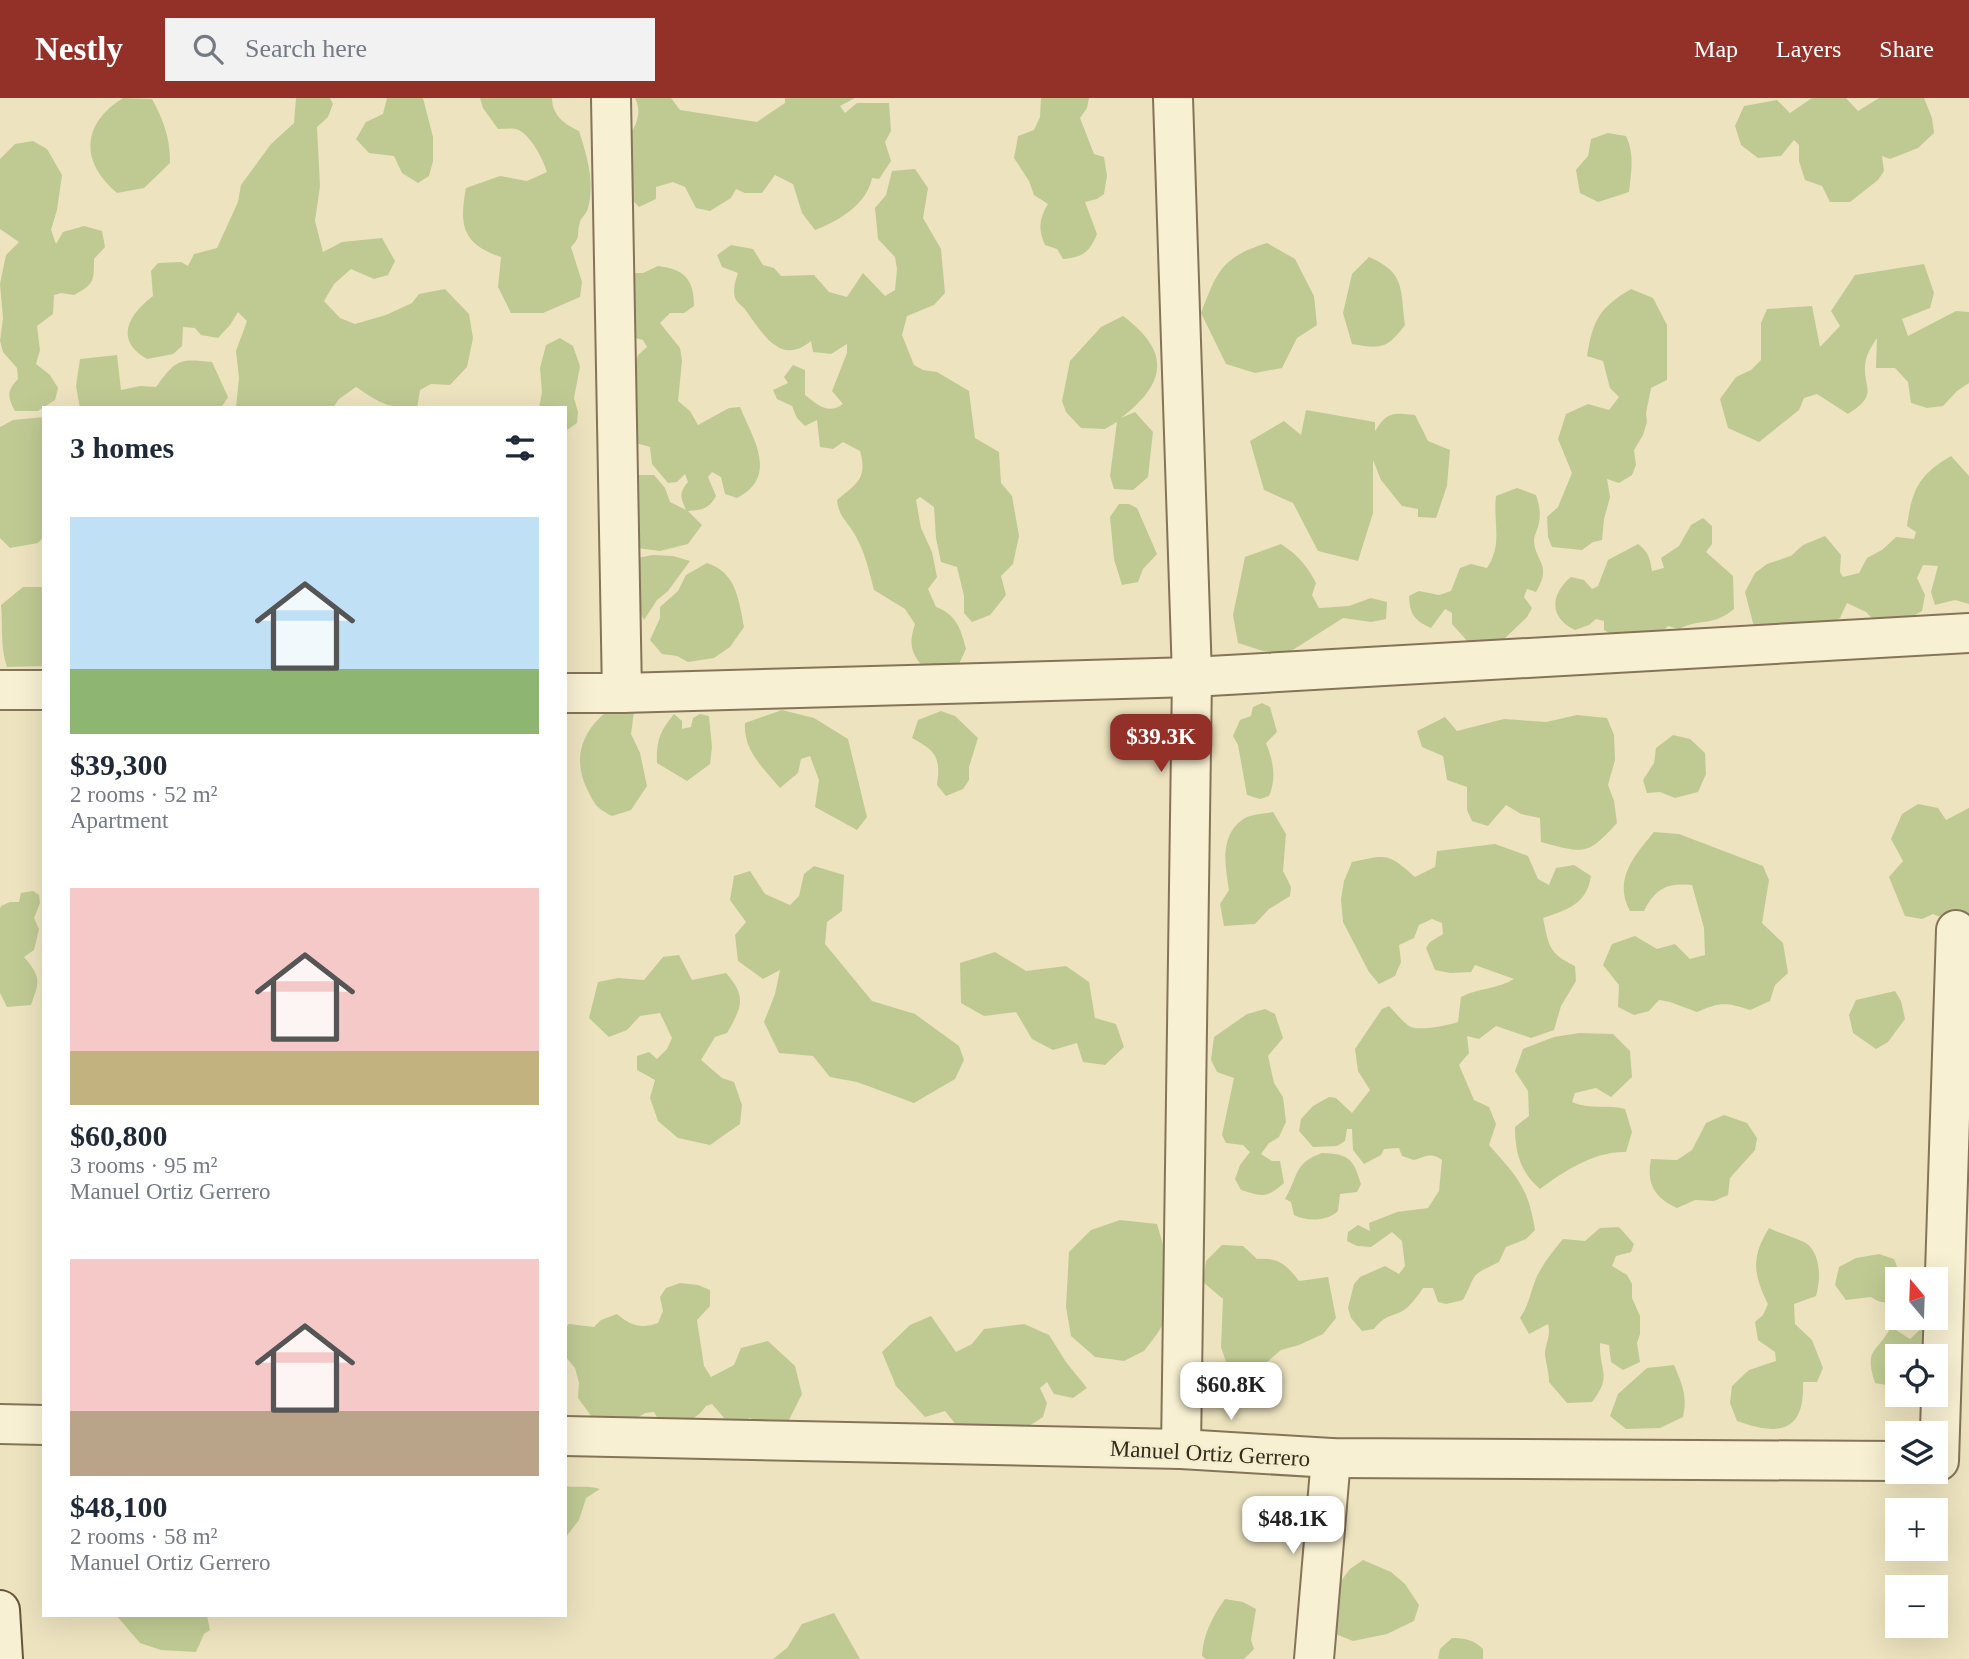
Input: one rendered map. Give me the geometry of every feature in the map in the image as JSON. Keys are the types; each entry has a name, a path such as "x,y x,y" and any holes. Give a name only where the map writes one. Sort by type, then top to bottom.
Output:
{"street":[{"path":"611,98 622,693"},
{"path":"1181,1449 1192,677 1183,98"},
{"path":"567,693 1192,677 1969,633"},
{"path":"0,690 42,690"},
{"path":"1948,1461 1956,930"},
{"path":"0,1424 42,1425"},
{"name":"Manuel Ortiz Gerrero","path":"567,1436 1181,1449 1331,1458 1885,1461"},
{"path":"1314,1659 1331,1458"},
{"path":"0,1610 3,1659"}],"green space":[{"path":"123,98 152,99 166,130 170,163 144,188 117,193 96,169 90,144 99,119"},
{"path":"296,98 330,98 333,104 328,117 317,127 320,186 315,221 323,252 342,242 382,238 395,261 388,275 374,279 351,269 334,284 324,301 340,318 355,324 386,315 412,303 419,294 445,289 469,314 473,338 467,367 450,385 431,384 420,390 417,406 384,404 356,387 339,399 334,406 236,406 239,378 236,351 247,321 238,312 218,338 201,335 195,328 183,327 182,346 173,354 147,359 130,344 128,328 131,319 153,296 151,271 158,263 181,262 188,266 194,254 217,248 238,202 241,185 271,144 294,123"},
{"path":"387,98 423,98 433,137 433,161 429,176 418,183 402,173 394,156 369,153 356,139 366,122 383,114"},
{"path":"480,98 552,98 554,109 560,118 579,131 585,150 590,198 580,222 578,238 571,247 582,282 580,297 543,313 511,313 498,287 501,257 478,246 466,232 463,213 466,188 500,176 527,181 547,172 531,141 516,129 498,129 483,108"},
{"path":"635,98 671,98 680,110 757,122 785,103 785,98 855,98 840,106 845,113 857,103 889,103 891,131 885,142 891,161 879,179 872,178 858,204 833,222 815,230 802,213 793,184 775,175 762,193 745,193 736,189 731,198 710,211 696,208 685,187 673,182 656,187 656,199 639,207 621,187 615,169 621,149 637,120"},
{"path":"1041,98 1089,98 1087,108 1080,118 1094,154 1104,157 1107,176 1104,194 1085,202 1097,234 1084,253 1070,258 1063,259 1057,249 1045,245 1040,224 1048,204 1034,195 1029,181 1014,158 1018,136 1034,130 1040,117"},
{"path":"1812,98 1846,98 1858,111 1879,98 1924,98 1932,118 1934,133 1918,148 1890,159 1882,156 1884,171 1878,180 1850,202 1830,202 1822,186 1805,180 1799,161 1799,145 1794,140 1781,156 1758,158 1741,145 1735,126 1744,106 1777,100 1790,113"},
{"path":"1608,133 1626,136 1629,143 1632,164 1629,192 1598,202 1580,193 1576,170 1588,156 1591,139"},
{"path":"33,141 47,149 62,175 51,230 56,244 63,232 84,226 102,231 105,247 94,259 92,282 74,295 54,295 53,314 37,326 40,350 36,364 50,375 58,388 55,400 38,411 15,411 9,394 18,379 17,368 3,352 0,341 3,318 0,284 6,255 19,242 0,229 0,159 15,144"},
{"path":"915,169 928,188 923,218 941,249 945,293 934,305 907,316 902,335 914,365 923,370 937,372 969,391 975,438 999,452 1001,483 1012,496 1019,536 1013,564 1001,576 1006,595 990,615 972,622 964,613 964,596 957,567 941,562 934,507 920,497 916,500 921,528 932,552 937,577 928,589 936,607 957,623 966,649 959,664 930,674 913,652 915,624 905,609 874,590 861,548 840,511 837,500 855,485 861,475 860,451 843,442 833,449 820,447 817,420 805,426 797,418 792,406 777,399 773,390 788,383 784,377 793,365 805,370 805,395 810,399 828,409 843,404 832,391 847,353 847,344 831,354 813,352 811,341 800,348 789,350 772,343 736,300 734,290 738,273 722,267 717,255 731,245 753,249 763,265 774,268 781,276 814,275 829,292 847,297 863,273 885,296 895,290 897,269 895,257 878,239 875,208 886,195 892,171"},
{"path":"1267,243 1295,259 1314,296 1317,325 1297,338 1282,368 1255,373 1226,364 1201,313 1223,268 1240,254"},
{"path":"1369,257 1390,269 1395,276 1401,292 1405,325 1388,343 1377,347 1352,344 1343,313 1352,274"},
{"path":"1924,264 1934,293 1930,308 1902,319 1908,336 1956,311 1969,312 1969,383 1943,406 1927,408 1911,403 1908,382 1895,368 1876,368 1877,338 1866,359 1867,395 1858,407 1848,414 1817,394 1804,398 1799,410 1759,442 1728,428 1720,399 1736,377 1751,370 1761,360 1761,323 1767,309 1812,306 1820,347 1840,326 1831,311 1855,275"},
{"path":"658,266 675,270 686,277 694,297 694,306 684,313 670,313 660,323 680,348 682,361 678,401 690,411 698,425 729,408 740,407 756,444 760,468 750,489 737,498 725,494 721,477 712,472 708,477 716,496 705,508 688,511 702,525 688,544 660,551 637,548 632,475 654,475 665,488 670,502 686,510 681,496 688,482 685,474 677,482 668,483 652,464 650,447 636,443 633,371 638,355 647,347 643,340 632,337 626,281 634,273 643,273"},
{"path":"1631,289 1653,298 1667,325 1667,380 1651,388 1647,422 1634,450 1636,465 1632,475 1619,483 1607,479 1610,497 1602,540 1593,542 1582,550 1552,547 1548,537 1547,517 1558,507 1572,473 1558,439 1566,414 1588,404 1609,410 1619,397 1610,388 1603,361 1587,356 1599,316 1611,302"},
{"path":"1123,316 1139,329 1149,342 1156,355 1157,367 1155,380 1147,392 1121,418 1135,412 1153,432 1148,477 1133,490 1114,489 1110,476 1117,422 1105,429 1081,428 1066,412 1062,401 1070,361 1101,327"},
{"path":"560,338 573,346 580,366 574,398 578,412 577,423 567,430 567,406 539,406 542,392 540,368 546,345"},
{"path":"117,355 121,390 140,386 156,387 168,371 185,361 212,362 228,397 222,406 80,406 76,386 80,359"},
{"path":"1306,410 1375,422 1375,431 1392,415 1415,415 1428,441 1450,450 1447,486 1436,518 1418,517 1418,509 1402,506 1381,480 1373,460 1373,513 1358,561 1318,551 1293,503 1264,490 1250,441 1284,421 1301,435"},
{"path":"42,417 42,539 38,543 10,548 0,538 0,427 13,420"},
{"path":"1951,456 1969,476 1969,604 1955,600 1935,605 1931,592 1938,566 1923,565 1917,578 1925,595 1922,611 1904,621 1876,622 1866,612 1847,603 1840,618 1823,629 1754,627 1745,592 1755,573 1767,564 1791,556 1803,545 1825,536 1841,555 1840,572 1843,577 1859,573 1867,558 1882,550 1896,537 1914,539 1916,532 1907,526 1911,502 1919,484 1931,470"},
{"path":"1517,488 1536,495 1540,512 1534,539 1543,575 1536,592 1527,589 1524,597 1532,608 1527,617 1501,642 1469,643 1452,624 1452,613 1445,609 1431,628 1421,622 1410,608 1409,596 1419,591 1439,595 1451,591 1460,568 1471,564 1487,568 1495,551 1496,496"},
{"path":"1119,504 1129,504 1137,508 1157,554 1143,569 1138,582 1122,585 1114,559 1110,517"},
{"path":"1703,518 1712,526 1712,544 1706,552 1733,576 1734,609 1726,615 1679,629 1668,626 1663,631 1613,635 1604,630 1604,621 1596,619 1575,630 1560,619 1555,605 1556,598 1571,577 1584,580 1592,589 1598,586 1608,560 1638,544 1645,550 1652,571 1664,568 1661,558 1679,546 1691,525"},
{"path":"1281,544 1297,557 1313,577 1316,583 1312,595 1319,608 1349,606 1371,598 1387,602 1386,619 1371,622 1343,618 1288,653 1263,651 1238,643 1233,615 1245,557"},
{"path":"653,555 673,556 690,561 644,620 634,601 637,558"},
{"path":"707,563 717,567 730,580 738,597 744,627 730,647 714,658 688,662 677,656 662,654 650,640 660,618 660,607 678,591 686,575"},
{"path":"23,587 42,587 42,666 7,667 1,605"},
{"path":"1262,703 1270,707 1277,732 1266,743 1271,756 1273,782 1269,796 1260,799 1247,795 1238,745 1233,736 1240,720 1251,716 1253,707"},
{"path":"616,705 634,711 631,734 640,753 647,786 631,810 612,816 594,803 582,776 580,764 584,741 589,731 596,721"},
{"path":"782,710 814,718 848,739 867,817 857,830 815,807 819,780 810,756 801,759 798,773 780,788 755,758 747,742 745,723"},
{"path":"941,711 955,716 978,738 969,767 969,780 963,789 946,796 937,785 938,768 935,756 927,747 912,738 918,720"},
{"path":"674,714 682,721 682,729 691,727 693,718 700,714 709,716 712,747 710,764 687,781 657,763 660,737"},
{"path":"1577,715 1607,718 1614,735 1615,760 1608,785 1614,801 1617,823 1591,847 1576,850 1541,842 1540,818 1521,814 1506,805 1488,826 1472,821 1467,810 1467,787 1447,780 1443,756 1422,747 1417,731 1445,717 1457,731 1504,719 1546,722"},
{"path":"1673,735 1690,739 1705,753 1706,774 1698,792 1675,798 1660,792 1647,793 1643,780 1654,763 1656,748"},
{"path":"1918,804 1938,808 1946,820 1969,808 1969,941 1943,918 1933,914 1922,919 1905,916 1889,877 1903,861 1891,839 1902,814"},
{"path":"1273,812 1286,834 1283,871 1291,887 1290,896 1269,909 1255,924 1224,926 1220,904 1229,890 1226,870 1227,841 1231,832 1245,818"},
{"path":"1654,832 1679,834 1763,866 1769,880 1762,923 1783,943 1788,973 1775,985 1770,1001 1750,1010 1723,1004 1697,1012 1659,1000 1649,1011 1634,1015 1618,1007 1619,985 1603,965 1612,944 1635,936 1657,949 1675,944 1690,959 1705,955 1704,928 1692,885 1676,885 1663,889 1653,897 1644,911 1630,911 1625,900 1628,869"},
{"path":"1495,844 1528,856 1538,879 1549,885 1556,868 1574,865 1591,876 1589,886 1580,899 1568,909 1543,918 1551,948 1559,957 1575,966 1576,981 1561,1006 1554,1030 1531,1038 1496,1026 1479,1039 1467,1036 1469,1053 1459,1065 1474,1100 1489,1107 1496,1124 1489,1145 1525,1192 1535,1230 1526,1239 1506,1247 1499,1262 1478,1273 1463,1300 1446,1304 1438,1302 1433,1288 1423,1288 1404,1310 1384,1320 1374,1329 1362,1331 1351,1318 1348,1308 1354,1284 1360,1277 1385,1266 1399,1274 1405,1266 1402,1241 1392,1232 1371,1247 1357,1246 1347,1241 1348,1232 1358,1225 1370,1231 1369,1223 1397,1212 1428,1208 1439,1191 1442,1160 1432,1155 1414,1160 1402,1156 1399,1148 1384,1149 1381,1155 1364,1164 1353,1150 1352,1129 1347,1129 1345,1141 1337,1146 1313,1147 1299,1131 1301,1119 1313,1106 1329,1097 1336,1098 1352,1113 1370,1090 1358,1071 1355,1049 1382,1009 1389,1006 1413,1028 1447,1025 1458,1022 1461,997 1514,979 1475,965 1471,972 1450,973 1435,970 1426,948 1443,934 1442,923 1432,919 1419,925 1414,938 1399,945 1401,962 1395,976 1379,984 1369,972 1343,922 1341,899 1344,881 1352,862 1387,858 1399,863 1415,877 1435,867 1437,851"},
{"path":"814,866 844,875 842,911 827,922 825,944 872,1001 915,1014 959,1046 964,1060 955,1079 914,1103 857,1082 830,1077 813,1056 779,1053 764,1022 775,994 780,970 763,979 738,961 735,935 746,922 730,900 734,876 750,871 765,894 790,905 799,896 804,874"},
{"path":"33,891 39,895 40,903 34,918 39,929 34,950 24,957 36,975 36,990 31,1005 7,1007 0,993 0,909 10,902 19,902 21,893"},
{"path":"995,952 1026,971 1066,966 1089,982 1095,1018 1116,1024 1124,1047 1105,1065 1083,1062 1077,1043 1053,1050 1032,1039 1016,1012 984,1016 961,1003 960,963"},
{"path":"679,955 692,980 726,973 740,996 739,1009 727,1033 715,1037 701,1060 722,1078 734,1082 742,1105 740,1124 710,1145 678,1138 658,1121 650,1098 655,1080 637,1070 637,1056 649,1052 657,1059 667,1049 672,1038 660,1013 640,1016 627,1030 609,1037 589,1018 598,982 618,978 644,980 663,957"},
{"path":"1895,991 1901,1001 1905,1019 1888,1042 1876,1049 1853,1033 1849,1015 1856,1000"},
{"path":"1265,1009 1275,1014 1283,1038 1268,1056 1274,1083 1283,1097 1286,1122 1279,1137 1269,1143 1261,1154 1272,1161 1280,1161 1284,1183 1269,1194 1260,1195 1241,1190 1235,1179 1240,1165 1250,1152 1243,1145 1226,1143 1222,1135 1234,1078 1217,1072 1211,1060 1214,1037 1247,1014"},
{"path":"1579,1033 1613,1034 1630,1051 1632,1077 1611,1097 1596,1088 1575,1093 1572,1102 1585,1106 1625,1109 1632,1132 1626,1152 1591,1159 1540,1189 1523,1169 1516,1145 1515,1127 1529,1116 1528,1091 1515,1071 1523,1049 1554,1037"},
{"path":"1724,1115 1747,1123 1757,1138 1755,1150 1730,1178 1728,1195 1714,1201 1695,1200 1677,1208 1663,1200 1651,1183 1651,1159 1677,1160 1692,1150 1706,1123"},
{"path":"1322,1153 1349,1159 1361,1184 1357,1192 1340,1194 1338,1211 1334,1214 1329,1217 1305,1219 1294,1215 1291,1202 1285,1199 1301,1166"},
{"path":"1120,1220 1157,1224 1169,1265 1168,1316 1144,1351 1124,1361 1095,1357 1071,1336 1066,1307 1069,1252 1091,1230"},
{"path":"1619,1227 1634,1244 1631,1252 1616,1256 1612,1266 1627,1275 1632,1284 1632,1298 1640,1316 1637,1343 1640,1362 1623,1370 1611,1362 1609,1345 1600,1343 1603,1379 1598,1393 1592,1402 1567,1403 1549,1382 1545,1353 1549,1335 1548,1324 1529,1334 1520,1318 1540,1271 1563,1239 1585,1241 1600,1228"},
{"path":"1769,1228 1806,1243 1815,1254 1819,1275 1816,1296 1794,1304 1795,1324 1812,1340 1823,1368 1817,1382 1803,1382 1799,1412 1794,1421 1777,1429 1737,1421 1730,1403 1732,1386 1749,1370 1776,1361 1775,1352 1758,1340 1755,1322 1763,1315 1768,1304 1759,1284 1756,1266 1759,1248"},
{"path":"1222,1245 1243,1246 1257,1259 1276,1261 1286,1266 1299,1281 1328,1277 1336,1318 1323,1334 1281,1350 1258,1370 1243,1372 1227,1365 1221,1347 1223,1299 1203,1282 1206,1261"},
{"path":"1879,1254 1894,1259 1897,1267 1885,1267 1885,1302 1871,1297 1846,1300 1835,1285 1839,1267 1856,1258"},
{"path":"680,1283 698,1285 710,1290 710,1306 697,1320 704,1366 711,1377 734,1365 741,1348 768,1341 795,1366 802,1394 789,1420 769,1428 750,1418 735,1424 725,1419 712,1404 691,1419 674,1424 661,1424 654,1412 645,1413 631,1422 594,1420 578,1398 579,1383 575,1368 567,1358 567,1326 594,1327 601,1320 617,1314 636,1325 658,1323 663,1311 660,1297 666,1288"},
{"path":"931,1316 956,1352 972,1344 984,1329 1024,1324 1049,1335 1087,1388 1073,1398 1054,1394 1047,1382 1040,1388 1047,1403 1043,1417 1018,1433 957,1426 945,1411 925,1417 896,1386 882,1352 910,1325"},
{"path":"1889,1330 1896,1330 1910,1339 1920,1330 1927,1330 1932,1344 1885,1344 1885,1385 1875,1383 1871,1357"},
{"path":"1674,1365 1682,1385 1683,1417 1660,1428 1626,1429 1610,1416 1618,1394 1647,1368"},
{"path":"567,1486 600,1489 586,1498 579,1520 567,1535"},
{"path":"1363,1560 1391,1572 1405,1584 1419,1605 1414,1621 1387,1634 1353,1641 1333,1633 1331,1594 1350,1569"},
{"path":"1225,1599 1243,1602 1256,1609 1251,1640 1254,1649 1244,1659 1206,1659 1202,1656 1206,1633"},
{"path":"834,1613 860,1659 773,1659 787,1648 802,1624"},
{"path":"118,1617 207,1617 210,1630 204,1634 196,1652 161,1650 140,1643"},
{"path":"1452,1638 1476,1643 1483,1649 1483,1659 1438,1659 1440,1649"}]}
